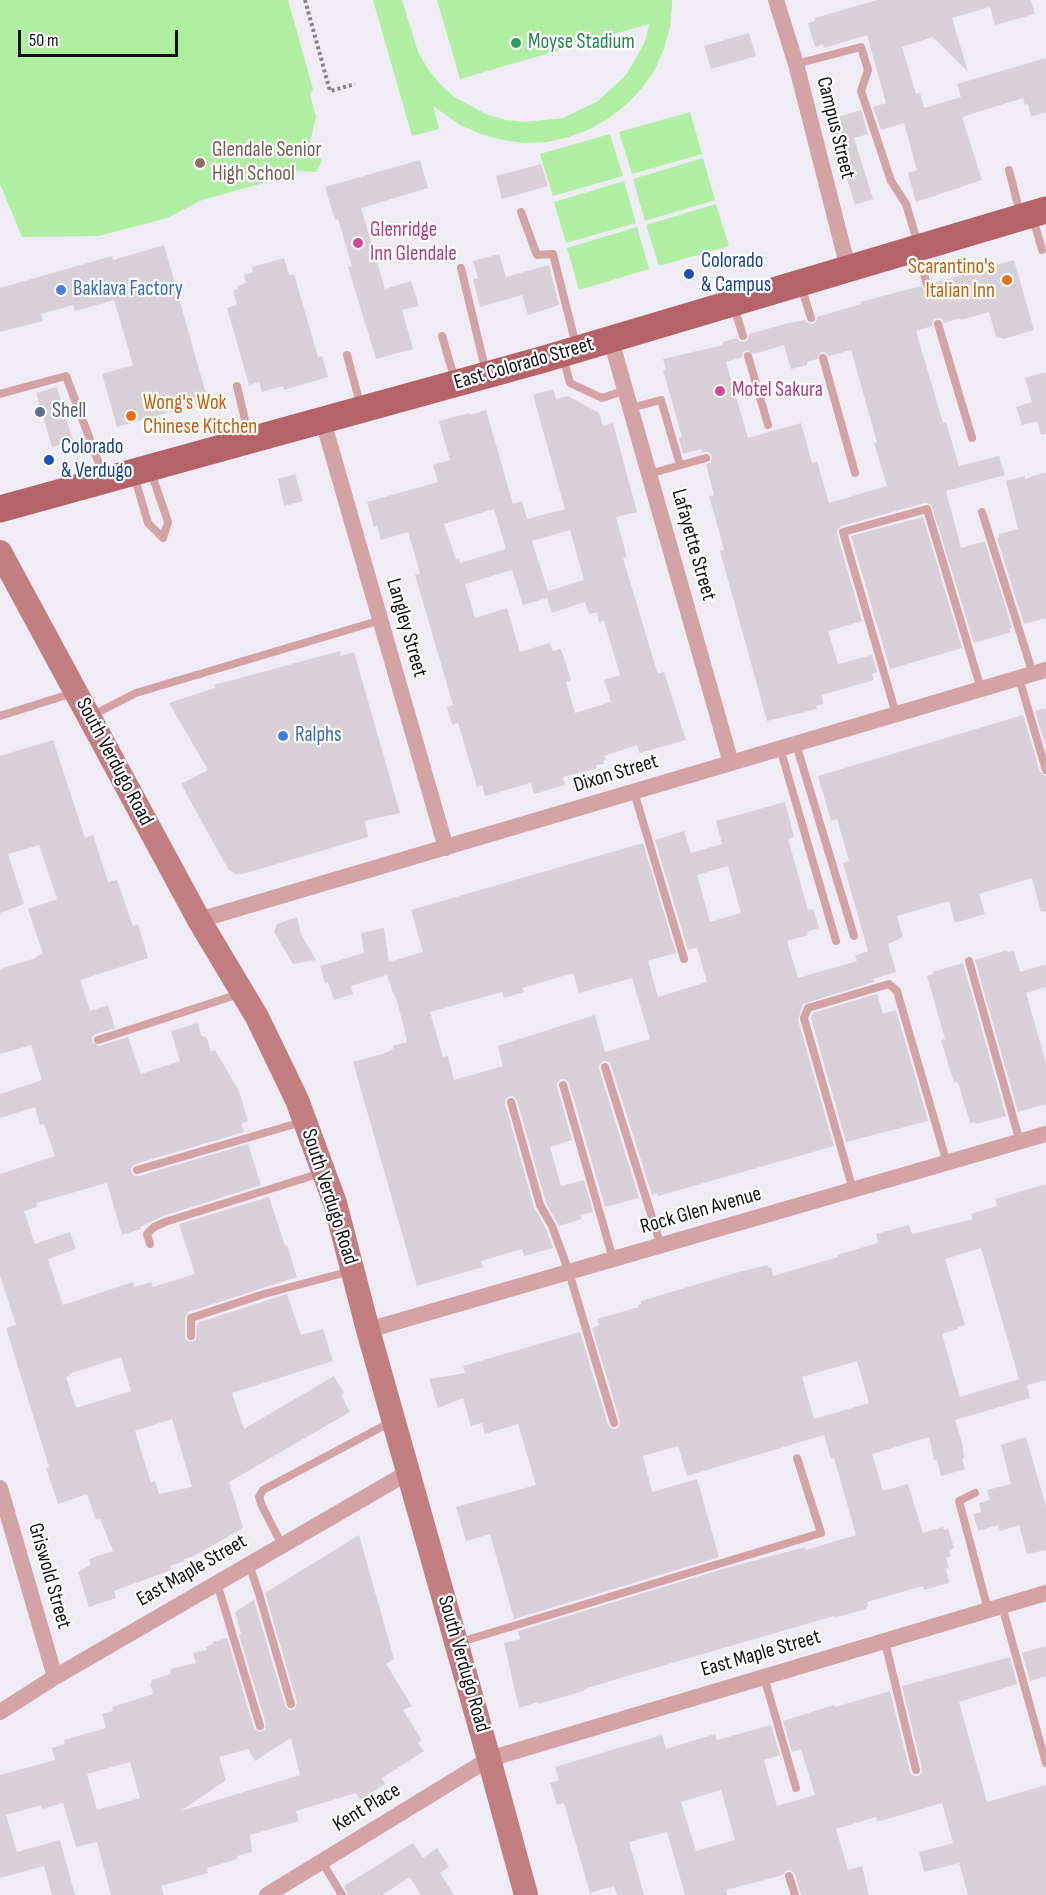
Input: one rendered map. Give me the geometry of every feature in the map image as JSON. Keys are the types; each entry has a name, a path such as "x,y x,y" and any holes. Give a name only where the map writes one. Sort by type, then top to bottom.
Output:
{"main road":[{"name":"East Colorado Street","path":"0,509 569,352 1033,214"},
{"name":"South Verdugo Road","path":"0,552 10,579 90,717 199,920 262,1027 297,1100 335,1203 368,1330 526,1895"}],"street":[{"name":"Campus Street","path":"776,0 796,64 848,268"},
{"name":"Lafayette Street","path":"611,339 731,763"},
{"name":"Langley Street","path":"323,421 446,848"},
{"name":"Dixon Street","path":"199,920 1033,674"},
{"name":"Rock Glen Avenue","path":"368,1330 1046,1134"},
{"name":"East Maple Street","path":"0,1712 55,1677 409,1472"},
{"name":"Griswold Street","path":"0,1488 3,1508 55,1677"},
{"name":"East Maple Street","path":"489,1759 1046,1593"},
{"name":"Kent Place","path":"267,1895 489,1759"}],"lane":[{"path":"796,64 861,46 868,70 861,91 891,181 906,204 927,285"},
{"path":"1009,170 1033,214 1042,250"},
{"path":"521,212 537,255 553,254 569,352 570,383 602,398 626,390"},
{"path":"461,268 487,375"},
{"path":"800,283 811,318"},
{"path":"733,304 743,336"},
{"path":"938,324 972,438"},
{"path":"442,336 456,384"},
{"path":"347,355 362,410"},
{"path":"748,356 768,425"},
{"path":"823,358 855,473"},
{"path":"0,394 66,376 105,480"},
{"path":"237,386 250,441"},
{"path":"631,408 661,399 680,465"},
{"path":"649,474 706,458"},
{"path":"141,470 168,522 163,538 148,523 141,470"},
{"path":"896,714 843,532 927,509 981,689"},
{"path":"982,512 1033,674 1046,770"},
{"path":"90,717 136,693 381,620"},
{"path":"1,713 76,692"},
{"path":"788,746 854,936"},
{"path":"788,746 836,941"},
{"path":"634,792 684,959"},
{"path":"969,961 1020,1142"},
{"path":"853,1190 804,1018 808,1008 890,984 897,991 947,1163"},
{"path":"98,1040 243,993"},
{"path":"605,1067 661,1246"},
{"path":"563,1085 612,1259"},
{"path":"511,1102 540,1205 552,1226 568,1272 614,1423"},
{"path":"138,1170 305,1121"},
{"path":"150,1244 147,1234 154,1227 165,1222 324,1172"},
{"path":"191,1336 191,1318 264,1294 352,1271"},
{"path":"282,1545 259,1497 263,1490 394,1420"},
{"path":"457,1643 821,1533 797,1458"},
{"path":"975,1493 959,1502 1046,1763"},
{"path":"249,1564 291,1704"},
{"path":"217,1583 260,1726"},
{"path":"885,1642 916,1770"},
{"path":"764,1677 796,1788"},
{"path":"322,1862 342,1895"},
{"path":"789,1876 795,1895"}],"path":[{"path":"305,0 330,91 355,84"}],"green space":[{"path":"0,0 288,0 313,89 310,94 316,117 310,142 322,161 316,172 297,171 292,175 202,200 167,218 99,236 22,237 0,184"},
{"path":"373,0 402,0 418,52 440,84 454,97 488,115 525,122 563,118 598,101 626,75 645,42 649,24 460,79 437,0 672,0 672,5 670,27 655,69 627,104 590,129 569,137 547,142 524,143 481,134 460,125 433,106 439,129 412,136"},
{"path":"690,112 702,154 632,174 619,132"},
{"path":"610,134 623,176 553,196 540,154"},
{"path":"703,158 715,200 645,221 633,179"},
{"path":"624,181 636,223 566,243 554,202"},
{"path":"716,204 729,246 659,266 646,225"},
{"path":"637,227 649,269 579,290 567,248"}],"building":[{"path":"877,0 1031,0 1035,14 995,25 990,7 952,18 968,72 933,37 902,47 916,94 920,93 924,108 961,97 957,84 1046,58 1046,112 1031,117 1028,104 1025,105 1023,98 962,117 982,180 916,202 908,173 917,170 904,123 881,130 873,107 886,103 867,35 824,48 823,44 815,47 808,23 815,21 815,18"},
{"path":"749,33 756,56 711,69 704,46"},
{"path":"861,110 868,134 854,138 873,199 855,205 829,120"},
{"name":"Glenridge Inn Glendale","path":"420,160 428,188 361,208 385,289 411,281 419,306 402,310 413,349 376,359 348,267 352,266 338,219 335,220 325,187"},
{"path":"541,164 548,186 502,199 496,176"},
{"path":"164,245 208,401 117,427 102,374 133,365 114,300 75,311 73,305 41,314 43,321 0,332 0,288 112,256 113,260"},
{"path":"499,254 506,277 549,265 559,305 528,315 522,295 480,307 473,280 478,278 473,261"},
{"path":"284,258 289,275 294,274 318,357 322,356 328,377 284,390 283,386 262,392 259,382 249,385 227,308 237,305 233,291 238,289 237,286 246,283 244,275 253,272 252,267"},
{"path":"1014,260 1034,330 1004,339 996,337 989,312 944,323 942,319 937,318 933,320 932,326 916,331 943,423 946,422 959,466 999,456 1005,475 946,491 961,548 985,541 1012,628 1009,629 1011,632 974,643 931,504 925,503 841,526 837,534 862,621 828,631 838,664 872,655 877,672 872,674 874,680 822,695 823,704 816,706 817,709 767,721 720,551 724,549 709,496 714,495 706,465 711,462 712,456 708,452 702,452 701,449 683,454 679,438 682,437 663,370 666,369 663,359 723,345 723,342 737,338 744,342 748,340 749,334 789,323 805,320 812,324 816,322 817,317 861,304 860,302 921,286 925,291 929,291 933,283","holes":["784,345 791,369 807,365 807,362 817,359 821,352 829,356 851,350 887,486 829,503 817,461 812,463 801,423 748,438 726,362 742,357 743,352 747,350 754,354"]},
{"path":"1046,372 1046,434 1041,435 1037,421 1022,425 1016,407 1032,402 1025,378"},
{"path":"57,387 73,441 52,447 36,393"},
{"path":"553,389 556,399 568,396 599,413 603,426 613,423 637,512 616,517 627,557 623,558 658,674 664,672 686,740 640,753 637,745 604,756 606,760 603,761 604,764 596,765 597,768 563,777 565,785 534,794 531,783 485,796 482,785 477,787 458,723 452,725 447,707 453,705 415,575 420,573 408,532 381,540 377,526 374,527 367,502 438,482 433,465 450,460 439,421 486,410 513,504 522,501 527,519 565,509 533,395","holes":["494,509 506,549 460,563 459,558 456,559 444,524","570,530 584,580 548,591 532,541","512,570 523,605 547,598 552,613 585,602 589,614 597,612 599,622 604,621 620,675 604,680 611,702 575,713 566,682 571,680 561,649 553,651 550,643 520,652 507,608 475,618 465,584"]},
{"path":"1046,472 1046,618 1024,624 997,538 999,534 1018,529 1006,481 1025,476 1025,479"},
{"path":"295,474 303,501 284,506 278,479"},
{"path":"923,517 962,648 890,669 851,536"},
{"name":"Ralphs","path":"340,651 341,656 354,652 400,813 365,821 368,837 243,874 235,874 228,869 181,784 208,770 169,703 215,688 214,685"},
{"path":"1046,708 1046,747 1035,711"},
{"path":"1023,715 1040,772 1046,776 1046,911 1041,912 1032,878 979,894 985,914 955,923 949,901 897,916 903,937 888,944 896,972 873,979 874,982 803,1004 798,1020 834,1146 658,1196 657,1193 652,1195 611,1065 603,1061 599,1069 639,1198 605,1207 569,1083 561,1079 557,1087 572,1140 550,1147 561,1186 584,1180 593,1212 580,1215 582,1219 559,1226 546,1203 517,1100 509,1096 505,1104 534,1207 553,1248 524,1256 522,1249 481,1261 483,1267 417,1286 353,1062 385,1053 393,1049 393,1046 407,1042 397,1000 387,975 351,986 353,994 334,1000 328,982 325,983 320,966 364,953 361,933 384,928 389,962 423,952 411,910 643,843 676,953 648,961 658,997 707,982 697,947 688,950 655,840 684,831 691,853 722,844 716,821 785,802 794,837 788,839 808,910 813,909 819,928 807,932 808,935 787,941 798,978 857,961 855,956 868,951 843,863 849,861 837,819 831,821 818,776","holes":["728,866 741,913 710,922 697,875","573,973 579,993 632,978 650,1039 605,1052 595,1015 498,1046 503,1066 454,1080 448,1056 443,1057 430,1012 502,992 504,998 524,992 522,988"]},
{"path":"53,740 85,838 93,835 108,882 117,880 133,926 138,924 148,958 80,980 90,1011 108,1005 115,1028 95,1034 92,1042 99,1046 128,1037 141,1074 180,1061 171,1031 198,1023 201,1035 207,1038 211,1052 215,1050 239,1091 248,1121 241,1124 244,1132 135,1164 131,1172 139,1176 248,1144 261,1185 163,1216 140,1227 141,1229 122,1235 107,1183 36,1203 37,1207 24,1211 35,1244 70,1232 76,1249 48,1259 63,1305 133,1282 134,1287 151,1282 153,1287 195,1274 179,1224 269,1197 297,1277 188,1312 185,1318 185,1339 190,1342 196,1340 197,1323 287,1294 301,1335 323,1329 333,1361 232,1393 244,1429 334,1376 344,1393 341,1395 350,1412 229,1482 243,1528 194,1556 184,1559 185,1561 170,1566 171,1570 114,1591 116,1598 89,1607 78,1572 91,1565 89,1559 113,1551 100,1519 96,1520 87,1494 58,1504 46,1468 49,1467 6,1328 16,1325 0,1276 0,1174 55,1156 44,1124 40,1125 35,1107 0,1118 0,1094 42,1080 31,1045 0,1054 0,969 43,954 28,909 57,899 39,845 8,854 24,904 0,913 0,756","holes":["121,1357 131,1391 76,1408 66,1377","172,1419 192,1487 159,1494 155,1481 151,1483 135,1431"]},
{"path":"297,917 301,934 316,960 293,964 274,932 277,924"},
{"path":"1007,950 1008,952 1014,951 1020,972 1046,964 1046,987 1026,993 1046,1063 1046,1104 1018,1112 975,960"},
{"path":"963,963 1006,1116 976,1124 975,1122 970,1123 958,1082 954,1083 941,1040 945,1039 927,976 933,974 932,972"},
{"path":"877,994 883,1014 896,1010 928,1121 846,1142 811,1018 813,1013"},
{"path":"1046,1184 1046,1380 1027,1385 1030,1398 955,1420 962,1443 964,1458 962,1459 965,1469 941,1476 937,1460 934,1460 929,1437 872,1454 883,1491 908,1484 923,1533 943,1527 944,1530 948,1528 954,1548 949,1550 951,1556 946,1558 949,1583 924,1590 923,1586 867,1602 866,1609 834,1618 834,1616 584,1689 584,1691 519,1708 504,1643 520,1639 518,1631 723,1569 805,1547 806,1550 856,1535 834,1458 831,1459 824,1435 687,1476 678,1446 643,1456 652,1492 697,1479 719,1557 514,1619 490,1534 466,1541 456,1507 536,1485 518,1424 485,1434 482,1423 471,1426 463,1398 438,1408 429,1379 465,1373 463,1366 580,1332 608,1425 616,1429 620,1421 592,1328 599,1325 597,1319 639,1307 641,1301 735,1273 767,1265 768,1268 771,1267 773,1276 838,1257 837,1255 878,1243 876,1234 909,1225 912,1234 973,1219 971,1214 997,1206 995,1199","holes":["981,1248 1019,1379 960,1397 942,1334 965,1325 945,1259","857,1361 869,1403 814,1419 802,1377"]},
{"path":"1026,1437 1046,1506 1046,1550 1027,1554 1019,1525 1000,1531 998,1525 978,1531 973,1514 981,1512 979,1503 990,1500 987,1490 1011,1484 1001,1445"},
{"path":"359,1535 394,1659 386,1664 412,1706 403,1710 422,1740 418,1743 424,1751 382,1778 385,1784 360,1800 356,1793 296,1811 299,1821 250,1835 252,1852 237,1856 238,1859 207,1868 208,1873 161,1886 164,1895 111,1895 97,1842 76,1847 63,1803 42,1809 41,1805 6,1815 17,1852 60,1840 75,1895 52,1895 44,1866 0,1878 0,1775 55,1760 52,1748 65,1744 64,1740 106,1728 102,1714 113,1711 112,1707 153,1694 151,1680 171,1674 170,1669 196,1663 193,1653 207,1650 206,1647 213,1642 227,1638 254,1728 259,1732 265,1730 266,1724 239,1635 241,1634 235,1612 254,1600 285,1706 289,1710 295,1709 297,1702 265,1593","holes":["291,1738 300,1775 181,1811 226,1780 219,1757 248,1749 255,1761","130,1762 140,1798 97,1810 87,1774"]},
{"path":"1046,1646 1046,1676 1030,1681 1022,1653"},
{"path":"1010,1657 1017,1684 959,1702 987,1802 1046,1785 1046,1895 968,1895 959,1863 924,1872 919,1852 953,1843 942,1803 877,1822 876,1817 836,1829 848,1870 862,1866 869,1895 801,1895 795,1874 790,1870 785,1871 783,1875 726,1890 727,1895 685,1895 667,1832 629,1842 644,1895 617,1895 614,1886 590,1893 564,1803 557,1805 550,1783 559,1780 555,1767 662,1735 666,1749 715,1734 717,1740 771,1725 780,1755 764,1760 777,1806 815,1795 801,1749 792,1752 783,1721 890,1691 910,1772 918,1776 922,1768 902,1686","holes":["721,1790 735,1840 696,1851 681,1802"]},
{"path":"413,1843 423,1858 437,1848 449,1867 440,1873 454,1895 421,1895 410,1877 382,1895 348,1895 344,1886"}],"place":[{"name":"Moyse Stadium","path":"516,43"},
{"name":"Glendale Senior High School","path":"200,163"},
{"name":"Glenridge Inn Glendale","path":"358,243"},
{"name":"Colorado & Campus","path":"689,274"},
{"name":"Scarantino's Italian Inn","path":"1007,280"},
{"name":"Baklava Factory","path":"61,290"},
{"name":"Motel Sakura","path":"720,391"},
{"name":"Shell","path":"40,412"},
{"name":"Wong's Wok Chinese Kitchen","path":"131,416"},
{"name":"Colorado & Verdugo","path":"49,460"},
{"name":"Ralphs","path":"283,736"}]}
